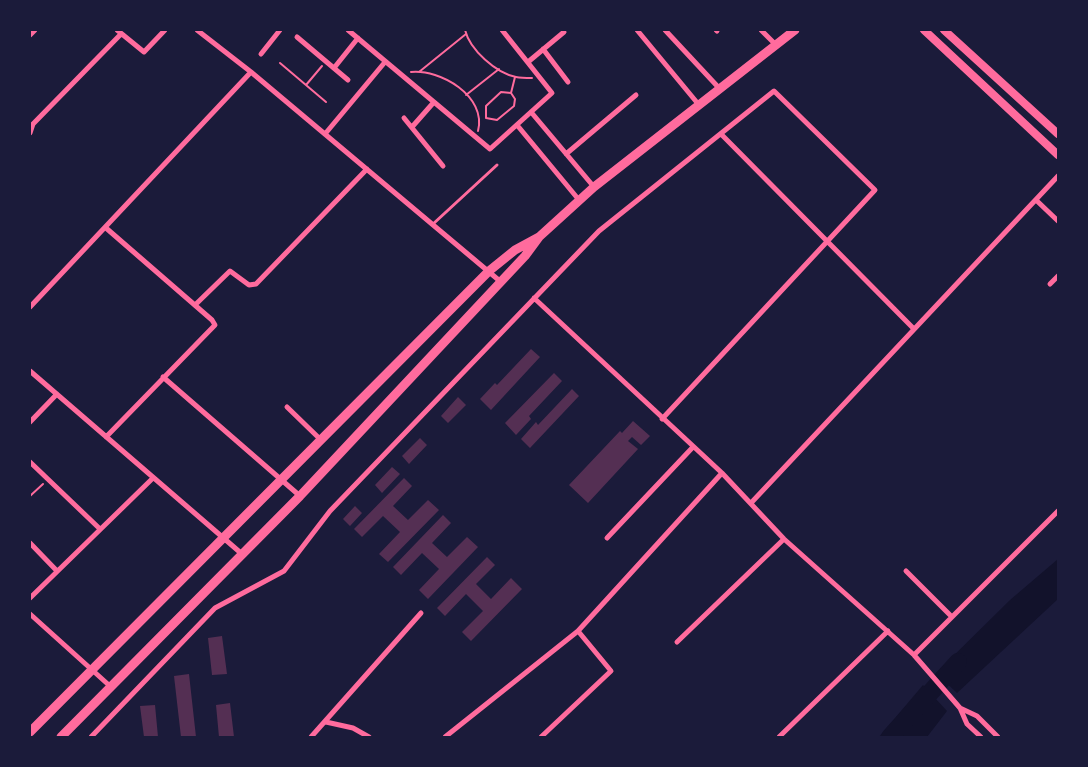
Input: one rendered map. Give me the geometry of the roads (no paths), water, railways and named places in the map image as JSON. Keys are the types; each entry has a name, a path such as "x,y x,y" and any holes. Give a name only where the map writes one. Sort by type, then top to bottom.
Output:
{"main road":[{"path":"61,737 300,496 525,256 539,237 594,187 795,30"},
{"path":"30,732 489,271 515,250 539,237"}],"street":[{"path":"30,35 35,30"},
{"path":"30,133 31,125 119,32 144,52 165,30"},
{"path":"197,30 251,72 501,282"},
{"path":"261,54 280,30"},
{"path":"348,30 490,149 552,93 502,30"},
{"path":"637,30 699,105"},
{"path":"665,30 720,88"},
{"path":"761,30 776,45"},
{"path":"924,30 1058,154"},
{"path":"944,30 1058,134"},
{"path":"528,62 564,32"},
{"path":"298,37 348,80"},
{"path":"334,68 358,38"},
{"path":"544,49 568,82"},
{"path":"325,134 385,62"},
{"path":"30,307 251,72"},
{"path":"92,737 215,608 284,571 330,511 600,231 774,91 875,190 662,419"},
{"path":"566,154 636,95"},
{"path":"412,127 434,102"},
{"path":"532,112 594,187"},
{"path":"404,118 443,166"},
{"path":"517,125 579,200"},
{"path":"721,134 914,329"},
{"path":"195,305 230,271 249,285 256,284 367,169"},
{"path":"751,502 1058,176"},
{"path":"1036,200 1058,221"},
{"path":"106,228 195,305 215,325 106,437"},
{"path":"1050,284 1058,276"},
{"path":"534,298 722,473 784,539 914,655 960,708 964,719 981,737"},
{"path":"30,371 242,554"},
{"path":"163,377 300,496"},
{"path":"30,422 57,394"},
{"path":"286,407 321,440"},
{"path":"607,538 693,447"},
{"path":"30,462 100,529"},
{"path":"445,737 578,631 722,473"},
{"path":"30,598 153,478"},
{"path":"914,655 1058,511"},
{"path":"677,642 784,539"},
{"path":"30,543 57,571"},
{"path":"906,571 952,617"},
{"path":"311,737 421,613"},
{"path":"30,614 111,686"},
{"path":"541,737 611,671 578,631"},
{"path":"779,737 888,631"},
{"path":"960,708 971,713 998,737"},
{"path":"964,719 971,713"},
{"path":"326,722 353,728 369,737"}],"lane":[{"path":"433,224 497,166"}],"waterway":[{"path":"890,737 958,662"}]}
